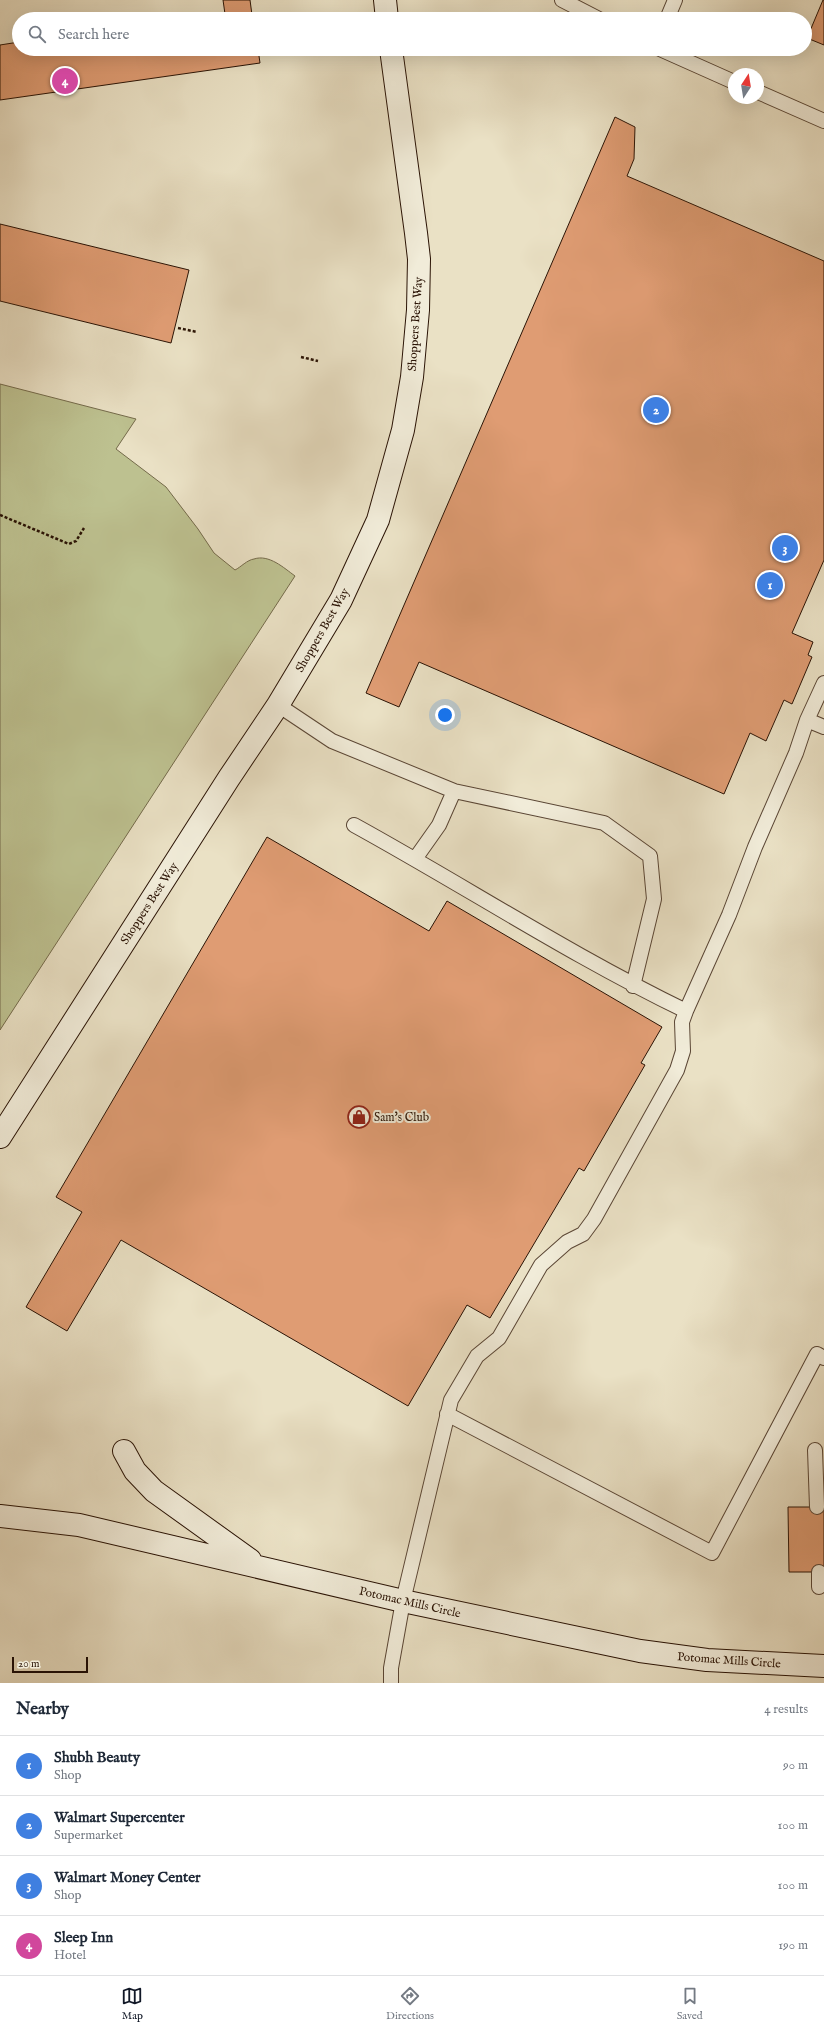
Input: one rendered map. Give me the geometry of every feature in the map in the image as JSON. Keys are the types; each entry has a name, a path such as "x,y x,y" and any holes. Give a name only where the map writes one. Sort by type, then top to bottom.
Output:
{"street":[{"path":"385,0 386,12"},
{"name":"Shoppers Best Way","path":"0,1137 229,778 278,705 341,600 378,520 404,423 412,377 418,310 419,259 392,56"},
{"path":"124,1451 136,1471 154,1491 187,1516 261,1567"},
{"name":"Potomac Mills Circle","path":"0,1516 79,1525 403,1601 640,1651 707,1660 824,1666"}],"lane":[{"path":"562,0 585,12"},
{"path":"670,12 675,0"},
{"path":"676,56 728,79"},
{"path":"764,95 824,121"},
{"path":"391,1683 391,1668 403,1601 451,1400 477,1356 499,1338 541,1265 567,1242 583,1234 594,1219 677,1070 684,1051 682,1022 686,1011 729,915 766,818 796,753 807,720 824,683"},
{"path":"278,705 332,742 454,791 604,823 650,856 654,899 645,944 633,986"},
{"path":"807,720 824,727"},
{"path":"415,859 439,825 454,791"},
{"path":"354,826 415,859 633,986 686,1011"},
{"path":"447,1414 712,1553 817,1354 824,1358"},
{"path":"815,1450 817,1507"},
{"path":"819,1572 819,1587"}],"path":[{"path":"178,328 197,332"},
{"path":"301,357 318,361"},
{"path":"0,516 69,544 76,541 84,528"}],"green space":[{"path":"0,384 136,419 116,449 166,487 214,553 235,570 251,560 265,558 281,566 295,576 0,1030"}],"building":[{"path":"223,0 250,0 252,12 225,12"},
{"path":"824,0 824,45 812,40 812,26"},
{"path":"12,43 12,56 259,56 260,63 0,100 0,45"},
{"path":"615,117 635,127 634,159 627,176 824,261 824,560 792,633 813,642 808,655 812,657 792,704 784,700 766,741 750,733 724,794 419,662 399,707 366,693"},
{"path":"0,224 189,270 171,343 0,301"},
{"name":"Sam's Club","path":"267,837 429,931 447,901 662,1027 641,1063 645,1065 584,1171 579,1168 490,1318 467,1305 408,1406 121,1240 67,1331 26,1307 82,1212 56,1197"},
{"path":"788,1507 824,1507 824,1572 789,1572"}],"place":[{"name":"Sleep Inn","path":"65,81"},
{"name":"Walmart Supercenter","path":"656,410"},
{"name":"Walmart Money Center","path":"785,548"},
{"name":"Shubh Beauty","path":"770,585"},
{"name":"Sam's Club","path":"359,1117"}]}
